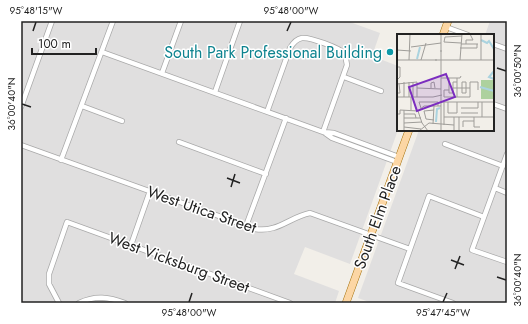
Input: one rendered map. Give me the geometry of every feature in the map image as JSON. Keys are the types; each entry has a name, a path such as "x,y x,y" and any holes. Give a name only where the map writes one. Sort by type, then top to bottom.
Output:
{"main road":[{"path":"443,34 447,24"},
{"name":"South Elm Place","path":"346,303 409,131"}],"street":[{"path":"21,107 52,21"},
{"path":"61,160 113,21"},
{"path":"162,73 181,21"},
{"path":"215,92 240,21"},
{"path":"447,24 466,34"},
{"path":"267,112 290,48 296,41 307,38 338,49 345,54 348,64 323,132"},
{"path":"494,44 507,49"},
{"path":"102,52 323,132 334,133 398,159"},
{"path":"344,77 381,91"},
{"path":"494,104 507,109"},
{"path":"82,106 122,121"},
{"path":"246,226 286,118"},
{"path":"179,142 266,174"},
{"path":"445,144 503,166"},
{"name":"West Utica Street","path":"21,145 260,230 270,230 310,213 410,249"},
{"path":"507,154 472,250 507,262"},
{"path":"495,188 507,193"},
{"path":"131,245 150,191"},
{"path":"453,303 398,283 429,196 484,217"},
{"name":"West Vicksburg Street","path":"59,303 49,284 49,274 67,222 290,303"},
{"path":"79,303 87,299 101,297 125,303"}],"shaded area":[{"path":"21,21 347,21 380,33 372,56 397,66 398,131 350,264 305,247 294,274 339,291 335,303 21,303"},
{"path":"490,21 507,21 507,303 372,303 358,298 419,131 494,131 494,34 485,34"}],"place":[{"name":"South Park Professional Building","path":"390,52"}]}
